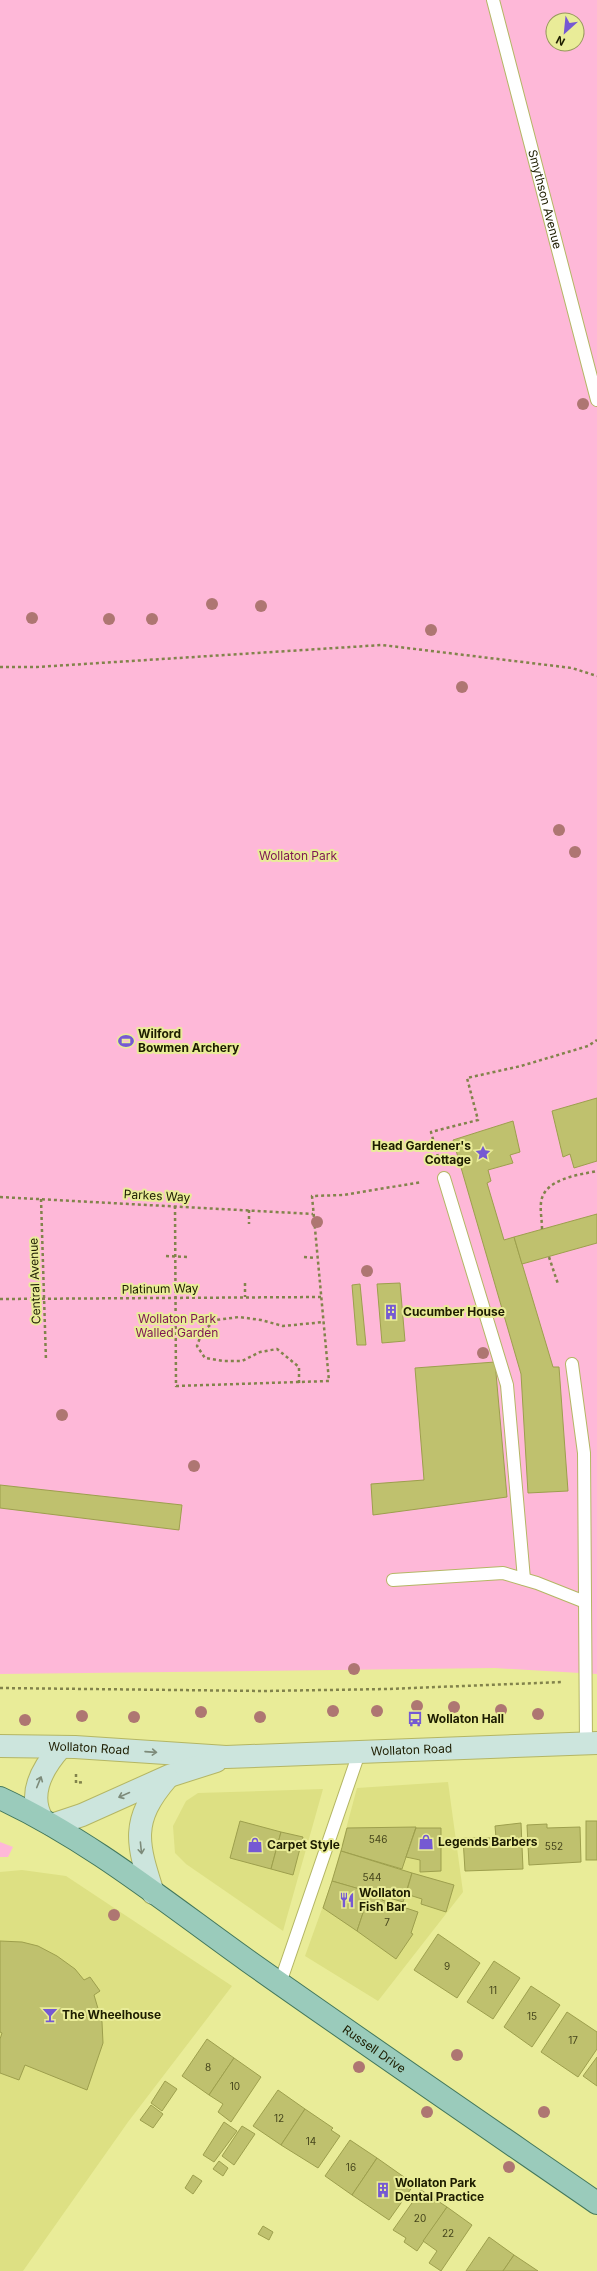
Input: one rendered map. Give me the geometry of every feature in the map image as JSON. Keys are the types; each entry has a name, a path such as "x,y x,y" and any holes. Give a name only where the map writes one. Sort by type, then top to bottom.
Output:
{"main road":[{"path":"0,1798 47,1822 101,1856 153,1893"},
{"name":"Russell Drive","path":"153,1893 597,2203"}],"street":[{"name":"Wollaton Road","path":"0,1746 61,1747 226,1757 591,1743"},
{"path":"47,1822 36,1806 35,1793 47,1763 61,1747"},
{"name":"Wollaton Road","path":"47,1822 82,1815 169,1776 226,1757"},
{"path":"153,1893 141,1854 140,1840 143,1814 153,1794 169,1776"}],"lane":[{"name":"Smythson Avenue","path":"493,0 597,400"},
{"path":"444,1178 507,1385 524,1579"},
{"path":"572,1364 584,1453 586,1681 591,1743"},
{"path":"393,1580 503,1573 524,1579 585,1602"},
{"path":"280,1983 358,1753"}],"path":[{"path":"0,667 45,667 382,646 572,668 597,676"},
{"path":"175,1206 176,1386 329,1382 324,1322 316,1258 312,1196 343,1195 444,1178 432,1132 478,1120 467,1078 521,1066 588,1046 597,1040"},
{"path":"542,1228 540,1202 550,1185 574,1176 597,1171"},
{"name":"Parkes Way","path":"0,1197 313,1214"},
{"name":"Central Avenue","path":"41,1200 46,1361"},
{"path":"249,1210 249,1224"},
{"path":"166,1256 188,1257"},
{"path":"304,1257 316,1258"},
{"path":"549,1257 558,1284"},
{"path":"245,1283 245,1297"},
{"name":"Platinum Way","path":"0,1299 321,1297"},
{"path":"299,1383 299,1367 277,1349 260,1352 242,1361 223,1361 204,1358 197,1346 202,1332 216,1320 240,1317 261,1320 283,1326 324,1322"},
{"path":"0,1688 272,1691 387,1689 586,1681"},
{"path":"76,1770 76,1783 84,1782"}],"shaded area":[{"path":"448,1782 463,1892 378,2001 305,1956 332,1881 357,1788"},
{"path":"323,1789 283,1931 186,1864 175,1853 173,1826 186,1801 198,1793"},
{"path":"22,1870 66,1876 232,1986 128,2122 23,2271 0,2271 0,1872"}],"green space":[{"name":"Wollaton Park","path":"0,0 597,0 597,1674 495,1668 0,1674"},
{"path":"0,1842 13,1847 8,1857 0,1857"}],"building":[{"path":"597,1098 597,1161 574,1168 570,1154 563,1157 552,1111"},
{"path":"513,1121 520,1152 510,1155 513,1163 488,1170 491,1181 487,1183 504,1240 514,1237 553,1367 559,1367 568,1491 528,1493 521,1374 453,1140"},
{"path":"597,1214 597,1243 522,1264 514,1237"},
{"name":"Cucumber House","path":"400,1283 405,1341 382,1343 377,1284"},
{"path":"360,1284 366,1345 357,1345 352,1285"},
{"path":"495,1362 507,1497 373,1515 371,1484 424,1480 415,1368"},
{"path":"0,1485 182,1505 179,1530 0,1508"},
{"name":"Carpet Style","path":"240,1821 281,1832 271,1869 230,1858"},
{"path":"586,1821 597,1821 597,1860 586,1860"},
{"path":"521,1823 523,1869 465,1871 463,1838 496,1838 495,1826"},
{"path":"547,1824 547,1828 580,1827 581,1862 529,1865 527,1825"},
{"path":"416,1827 402,1869 341,1851 347,1828"},
{"name":"Legends Barbers","path":"416,1828 441,1828 441,1871 420,1872 420,1860 406,1857"},
{"path":"281,1832 303,1837 293,1875 271,1869"},
{"path":"341,1851 412,1873 403,1902 332,1881"},
{"path":"412,1873 454,1885 446,1912 421,1904 422,1899 406,1894"},
{"name":"Wollaton Fish Bar","path":"332,1881 370,1892 357,1931 323,1908"},
{"path":"370,1892 383,1896 382,1900 418,1912 411,1933 413,1934 396,1959 357,1931"},
{"path":"438,1934 480,1963 457,1998 414,1970"},
{"name":"The Wheelhouse","path":"0,1941 22,1942 38,1946 57,1956 75,1969 84,1980 90,1977 100,1991 94,1995 102,2022 103,2043 87,2090 25,2065 19,2080 0,2073 0,2039 2,2033 0,2032"},
{"path":"494,1961 520,1978 493,2019 467,2002"},
{"path":"531,1986 560,2005 532,2047 504,2027"},
{"path":"567,2012 597,2032 597,2049 578,2077 541,2052"},
{"path":"207,2039 234,2058 209,2095 182,2076"},
{"path":"597,2057 597,2086 583,2076"},
{"path":"234,2058 261,2077 231,2122 218,2112 223,2104 209,2095"},
{"path":"165,2081 177,2089 162,2111 151,2103"},
{"path":"278,2090 305,2109 281,2145 253,2126"},
{"path":"151,2105 163,2114 153,2128 140,2120"},
{"path":"305,2109 333,2128 331,2130 340,2136 318,2168 281,2145"},
{"path":"224,2122 237,2131 214,2162 203,2155"},
{"path":"242,2126 255,2134 234,2165 222,2156"},
{"path":"350,2140 377,2158 352,2195 325,2176"},
{"name":"Wollaton Park Dental Practice","path":"377,2158 404,2177 403,2179 413,2186 389,2220 352,2195"},
{"path":"219,2161 228,2168 223,2176 213,2169"},
{"path":"193,2175 202,2181 193,2194 185,2188"},
{"path":"421,2190 447,2207 417,2251 404,2242 406,2238 393,2230"},
{"path":"447,2207 472,2225 441,2271 429,2263 437,2251 423,2241"},
{"path":"263,2226 273,2232 269,2240 258,2234"},
{"path":"489,2237 514,2255 503,2271 466,2271"},
{"path":"514,2255 538,2271 503,2271"}],"place":[{"name":"Wilford Bowmen Archery","path":"126,1041"},
{"name":"Head Gardener's Cottage","path":"483,1153"},
{"name":"Cucumber House","path":"391,1312"},
{"name":"Wollaton Hall","path":"415,1719"},
{"name":"Legends Barbers","path":"426,1842"},
{"name":"Carpet Style","path":"255,1845"},
{"name":"Wollaton Fish Bar","path":"347,1900"},
{"name":"The Wheelhouse","path":"50,2015"},
{"name":"Wollaton Park Dental Practice","path":"383,2190"}],"park label":[{"name":"Wollaton Park Walled Garden","path":"177,1326"}]}
